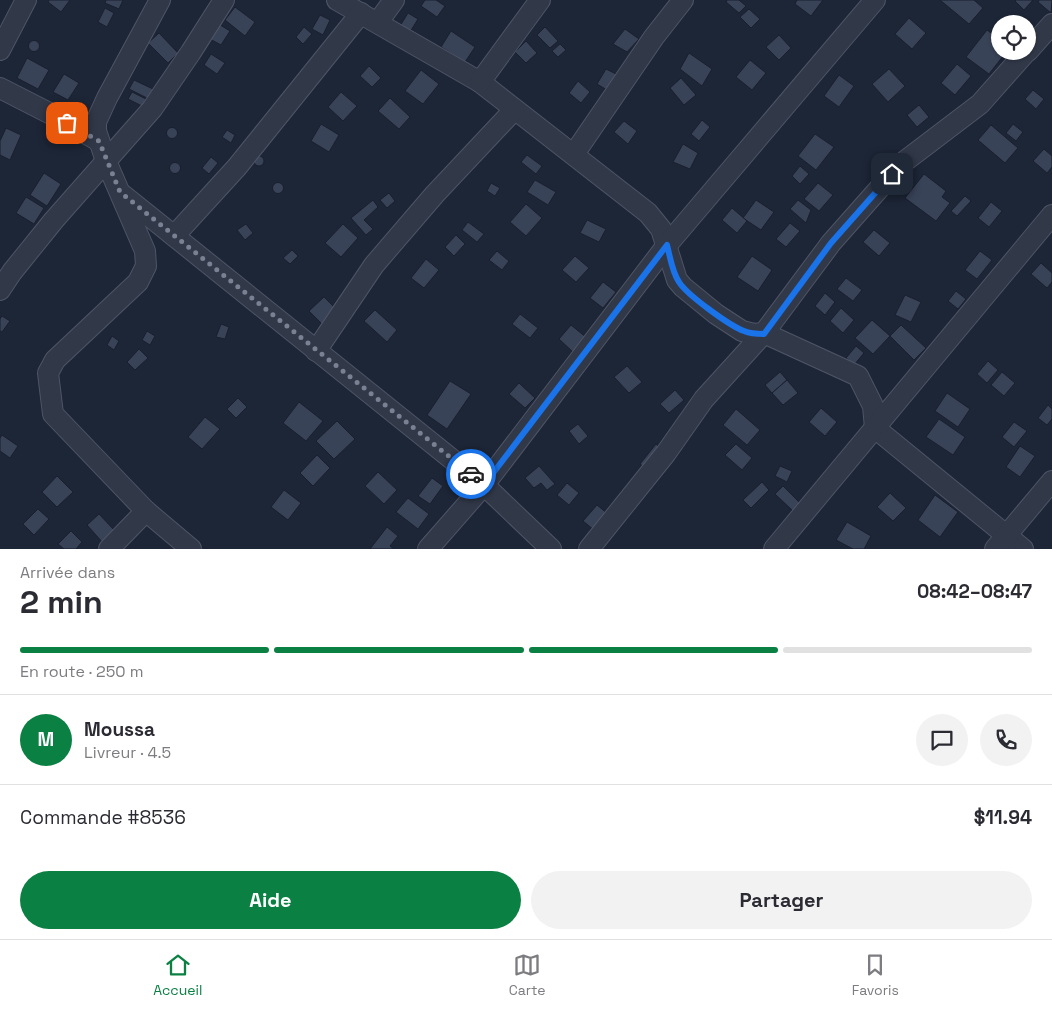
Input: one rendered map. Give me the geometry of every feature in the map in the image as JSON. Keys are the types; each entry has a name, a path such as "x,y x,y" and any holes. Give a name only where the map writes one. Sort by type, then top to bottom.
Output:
{"street":[{"path":"0,50 26,0"},
{"path":"160,0 96,122 99,141 144,251 146,266 138,282 55,360 48,374 53,414 146,511 191,549"},
{"path":"0,290 54,220 152,109 224,0"},
{"path":"337,0 480,82 648,213 661,229 677,280 716,314 742,331 764,334 858,376 873,406 875,428 1001,542 1023,549"},
{"path":"174,236 369,18 394,0"},
{"path":"480,82 540,0"},
{"path":"574,154 654,38 683,0"},
{"path":"428,549 484,485 667,245 875,0"},
{"path":"1036,41 1052,24"},
{"path":"589,549 666,453 704,398 764,334 831,243 905,161 980,104 1019,60"},
{"path":"0,88 99,141"},
{"path":"316,351 374,265 435,194 514,110"},
{"path":"120,192 484,485 550,549"},
{"path":"774,549 1052,215"},
{"path":"1001,542 1052,481"},
{"path":"109,549 146,511"}],"building":[{"path":"49,0 70,0 61,12 48,2"},
{"path":"106,0 123,0 119,9 105,3"},
{"path":"425,0 436,0 445,6 437,17 421,6"},
{"path":"727,0 739,0 746,6 739,13 726,2"},
{"path":"797,0 823,0 811,16 795,4"},
{"path":"940,0 974,0 983,8 969,24"},
{"path":"1016,0 1033,0 1024,10"},
{"path":"1039,0 1052,0 1051,13 1038,2"},
{"path":"235,7 255,22 245,36 225,20"},
{"path":"105,8 114,13 107,27 98,22"},
{"path":"749,9 760,19 751,28 740,17"},
{"path":"408,13 418,19 410,32 400,26"},
{"path":"320,15 330,20 323,35 312,29"},
{"path":"909,18 926,33 912,49 895,34"},
{"path":"217,23 230,31 221,45 208,38"},
{"path":"304,27 312,34 303,44 296,37"},
{"path":"545,27 558,41 550,48 537,35"},
{"path":"625,29 639,39 627,52 613,44"},
{"path":"987,30 991,33 991,60 1000,60 989,74 966,57"},
{"path":"451,31 475,47 465,62 441,47"},
{"path":"159,33 178,53 168,63 148,43"},
{"path":"779,35 791,48 779,60 766,47"},
{"path":"34,40 40,46 34,52 28,46"},
{"path":"526,41 537,53 526,63 515,52"},
{"path":"560,44 566,50 558,57 552,51"},
{"path":"689,53 712,69 702,86 680,69"},
{"path":"211,54 225,63 217,74 204,65"},
{"path":"27,58 49,70 38,89 17,78"},
{"path":"750,60 766,73 752,90 736,77"},
{"path":"957,64 971,76 955,95 941,83"},
{"path":"369,66 381,78 372,87 360,76"},
{"path":"606,69 622,77 612,93 597,84"},
{"path":"889,69 905,86 888,102 872,84"},
{"path":"421,70 439,84 423,104 405,91"},
{"path":"64,74 79,83 68,100 53,92"},
{"path":"839,75 854,86 839,107 824,96"},
{"path":"681,78 696,95 684,105 670,88"},
{"path":"134,80 153,89 149,99 129,89"},
{"path":"578,81 590,92 581,103 569,93"},
{"path":"1033,90 1044,99 1036,109 1025,99"},
{"path":"132,92 146,99 142,106 128,99"},
{"path":"341,92 357,106 343,121 328,107"},
{"path":"390,98 410,117 399,129 378,111"},
{"path":"919,105 929,117 917,127 907,115"},
{"path":"702,120 710,127 699,141 691,134"},
{"path":"624,121 637,131 628,144 614,132"},
{"path":"321,124 339,135 329,152 311,141"},
{"path":"1013,124 1023,132 1016,141 1006,133"},
{"path":"991,125 1018,148 1005,163 978,140"},
{"path":"172,127 178,133 172,139 166,133"},
{"path":"6,128 21,135 10,160 0,155 0,141"},
{"path":"227,130 235,135 231,143 222,137"},
{"path":"815,134 834,147 816,170 798,156"},
{"path":"683,144 698,153 690,169 673,162"},
{"path":"1044,149 1052,156 1052,167 1047,173 1033,161"},
{"path":"527,155 542,166 536,174 521,162"},
{"path":"257,156 261,156 264,161 263,165 257,166 254,163 254,159"},
{"path":"211,157 218,163 209,174 202,168"},
{"path":"175,162 181,168 175,174 169,168"},
{"path":"800,166 809,174 800,184 792,176"},
{"path":"44,173 61,184 47,206 30,195"},
{"path":"924,174 946,191 942,197 950,203 936,221 905,198"},
{"path":"535,180 556,192 548,205 527,192"},
{"path":"278,182 284,188 278,194 272,188"},
{"path":"491,183 500,188 495,196 487,191"},
{"path":"818,183 833,195 819,211 804,199"},
{"path":"389,193 395,201 387,208 380,200"},
{"path":"965,196 971,201 957,216 951,211"},
{"path":"26,197 44,208 34,224 16,213"},
{"path":"373,200 378,207 364,220 373,229 366,235 351,218"},
{"path":"756,200 774,212 761,230 743,218"},
{"path":"798,200 811,210 806,223 790,209"},
{"path":"991,202 1002,211 989,227 978,218"},
{"path":"526,204 542,218 526,236 510,222"},
{"path":"732,208 747,221 737,233 722,220"},
{"path":"587,220 606,229 599,242 580,233"},
{"path":"468,222 484,234 477,242 462,230"},
{"path":"790,223 800,231 786,247 776,239"},
{"path":"246,224 253,233 245,240 237,230"},
{"path":"343,224 358,238 341,257 325,243"},
{"path":"874,230 890,243 879,256 863,242"},
{"path":"456,235 465,244 454,256 445,247"},
{"path":"292,250 298,256 290,264 283,258"},
{"path":"497,251 509,261 502,270 489,260"},
{"path":"980,251 992,260 977,279 965,270"},
{"path":"575,256 589,268 576,282 562,270"},
{"path":"752,256 772,270 758,291 737,277"},
{"path":"426,259 439,270 424,288 411,278"},
{"path":"1041,263 1052,273 1052,282 1047,288 1031,274"},
{"path":"846,278 862,290 853,301 837,289"},
{"path":"603,282 616,292 603,308 590,298"},
{"path":"956,291 966,299 958,309 948,301"},
{"path":"825,293 835,302 825,315 815,306"},
{"path":"905,295 921,302 911,322 895,315"},
{"path":"324,297 340,313 325,327 309,311"},
{"path":"841,308 854,320 843,333 830,321"},
{"path":"375,310 397,330 387,342 364,321"},
{"path":"520,314 538,328 530,338 512,324"},
{"path":"2,316 10,321 2,332 0,331 0,319"},
{"path":"872,320 890,336 873,354 855,338"},
{"path":"221,324 229,327 225,339 216,337"},
{"path":"571,325 587,338 574,353 559,339"},
{"path":"901,325 926,348 914,360 890,336"},
{"path":"147,331 155,336 150,345 142,340"},
{"path":"112,336 119,341 114,350 107,345"},
{"path":"856,346 864,353 854,365 846,358"},
{"path":"139,349 148,358 135,370 127,362"},
{"path":"988,361 998,370 987,383 977,374"},
{"path":"627,366 642,382 629,393 614,377"},
{"path":"780,372 787,380 772,393 765,385"},
{"path":"1002,372 1015,383 1004,396 991,385"},
{"path":"787,380 798,393 783,405 772,393"},
{"path":"450,381 471,394 447,429 427,415"},
{"path":"519,383 535,398 525,408 509,394"},
{"path":"675,390 684,400 669,413 660,404"},
{"path":"947,393 970,409 958,427 935,411"},
{"path":"238,398 247,407 236,418 227,409"},
{"path":"299,402 323,421 306,441 283,423"},
{"path":"1048,405 1052,409 1052,419 1047,425 1038,418"},
{"path":"821,408 837,422 825,436 809,422"},
{"path":"736,409 760,430 747,445 723,425"},
{"path":"205,417 220,429 202,449 188,437"},
{"path":"939,419 965,437 953,455 926,437"},
{"path":"337,421 355,439 334,459 316,441"},
{"path":"1014,422 1027,431 1014,447 1002,437"},
{"path":"578,424 588,436 579,444 569,431"},
{"path":"2,435 18,446 10,458 0,451 0,438"},
{"path":"656,444 665,452 649,471 640,464"},
{"path":"736,444 752,458 742,470 725,455"},
{"path":"1020,446 1035,456 1020,477 1006,467"},
{"path":"317,455 330,468 313,486 300,473"},
{"path":"539,466 555,484 547,490 541,483 534,488 525,478"},
{"path":"780,466 792,471 787,482 775,476"},
{"path":"378,472 397,490 384,504 365,486"},
{"path":"57,476 73,492 57,507 42,492"},
{"path":"432,478 443,486 430,504 418,496"},
{"path":"762,482 769,490 751,508 743,500"},
{"path":"567,483 579,493 569,505 557,495"},
{"path":"783,486 800,503 793,511 775,494"},
{"path":"284,490 301,503 288,520 271,507"},
{"path":"890,493 906,508 893,521 877,507"},
{"path":"935,495 958,512 940,537 918,520"},
{"path":"408,498 429,514 418,529 396,512"},
{"path":"597,505 608,514 594,530 583,521"},
{"path":"38,509 49,519 34,535 23,524"},
{"path":"99,514 115,531 103,543 87,525"},
{"path":"847,522 871,536 864,549 853,549 836,540"},
{"path":"387,527 398,536 390,546 394,549 370,549"},
{"path":"71,531 82,542 76,549 64,549 58,544"}],"way so far":[{"path":"67,123 99,141 120,192 471,474"}],"route":[{"path":"471,474 484,485 667,245 677,280 683,287 716,314 742,331 764,334 831,243 892,174"}]}
